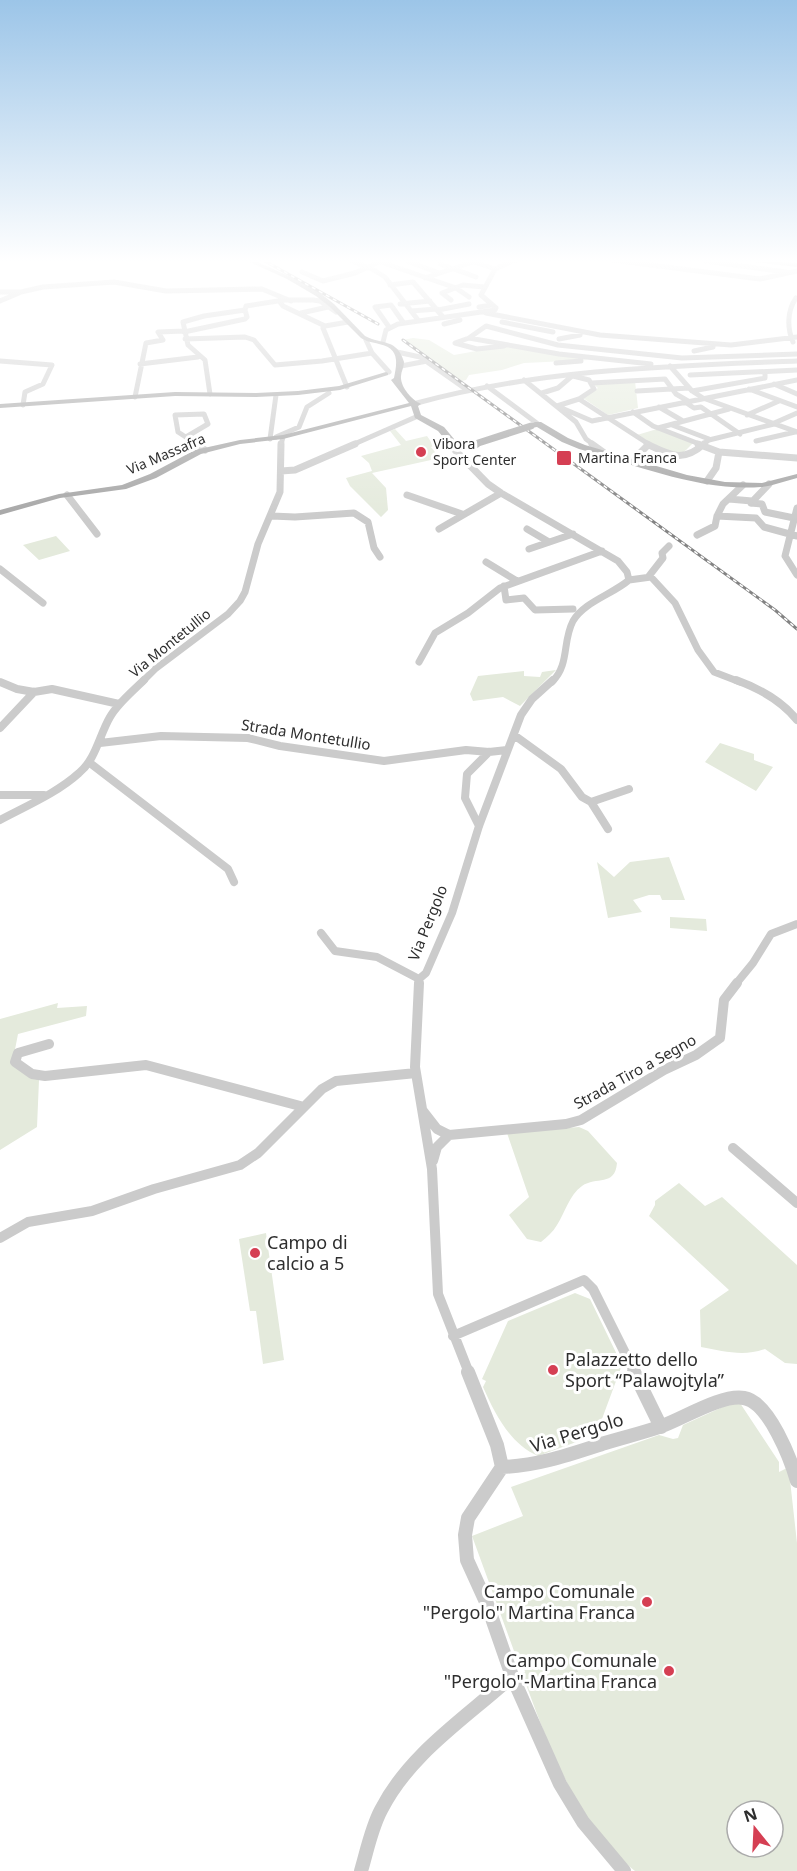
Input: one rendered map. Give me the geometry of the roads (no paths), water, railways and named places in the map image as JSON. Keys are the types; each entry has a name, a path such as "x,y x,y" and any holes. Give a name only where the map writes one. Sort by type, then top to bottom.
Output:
{"main road":[{"path":"0,406 135,397 332,392 393,376 401,366 400,357 390,347"},
{"path":"332,392 393,376"},
{"path":"393,376 414,404 418,416 444,432 457,448 534,425 570,443 707,481 743,485 769,484 797,476"},
{"name":"Via Massafra","path":"0,513 67,495 123,487 153,476 205,450 240,442 276,438 414,404"}],"street":[{"path":"135,397 145,347"},
{"path":"190,347 192,354 204,360 210,394"},
{"path":"259,347 271,363 280,364 336,360 372,353"},
{"path":"331,347 347,387"},
{"path":"369,347 393,376"},
{"path":"471,347 492,347"},
{"path":"517,347 595,359 629,360 668,367 721,364 727,360"},
{"path":"578,347 619,352 668,367 690,389 703,398 794,430"},
{"path":"614,347 619,352"},
{"path":"633,356 635,347"},
{"path":"655,363 658,347"},
{"path":"674,347 683,348"},
{"path":"668,367 694,351 712,347"},
{"path":"714,347 755,357 797,361"},
{"path":"778,354 774,350 795,347"},
{"path":"740,364 755,357 790,348"},
{"path":"694,351 720,354 727,360 740,364 746,373"},
{"path":"397,352 412,354 427,361 467,390"},
{"path":"633,356 727,360 797,354"},
{"path":"140,364 198,357"},
{"path":"638,397 656,390 690,389 765,378 765,372 755,357"},
{"path":"556,363 595,359"},
{"path":"0,361 52,365 43,384 25,392 23,405"},
{"path":"401,366 427,361"},
{"path":"721,364 727,373"},
{"path":"702,365 716,386"},
{"name":"Via Massafra","path":"414,404 467,390 524,380 668,367"},
{"path":"690,375 797,370"},
{"path":"542,393 558,387 569,375 584,378 592,383 665,380 676,394 694,408 701,407 711,413 759,448 760,454"},
{"path":"524,380 576,423 586,439 606,454"},
{"path":"557,406 568,409 587,421 797,380"},
{"path":"634,381 644,410"},
{"path":"557,406 582,398 594,389 592,383"},
{"path":"774,384 796,393"},
{"path":"487,386 534,425"},
{"path":"656,390 663,406 684,421"},
{"path":"747,390 797,407"},
{"path":"276,438 278,435 299,427 302,424 303,411 306,407 332,392"},
{"path":"745,414 796,393"},
{"path":"276,395 276,438"},
{"path":"582,398 648,445 662,451 687,456 706,441 773,423 797,413"},
{"path":"658,428 729,408"},
{"path":"633,412 658,428 706,441"},
{"path":"186,437 208,424 204,414 175,415 178,432 205,450"},
{"path":"281,468 302,467 418,416"},
{"path":"672,425 706,441 720,452 797,458"},
{"path":"755,440 794,430"},
{"path":"739,433 767,448 768,454"},
{"name":"Via Montetullio","path":"0,821 71,780 90,763 109,718 119,704 155,669 228,614 240,601 245,592 258,544 272,516 280,492 280,449 276,438"},
{"path":"638,455 648,445"},
{"path":"457,448 488,484 618,561 628,576 638,581 649,576 657,567 663,558 662,553 669,546"},
{"path":"720,452 797,458"},
{"path":"707,481 716,468 720,452"},
{"path":"752,502 769,484"},
{"path":"697,535 715,526 723,504 743,485"},
{"path":"439,530 462,514 501,493"},
{"path":"67,495 96,534"},
{"path":"407,495 462,514"},
{"path":"729,499 762,504 765,512 796,514 794,535 786,558 797,575"},
{"path":"272,516 354,513 368,522 372,543 380,557"},
{"path":"717,516 756,518 764,527 794,535"},
{"path":"527,529 549,542"},
{"path":"529,549 573,534"},
{"path":"419,662 435,633 468,613 504,586 602,551"},
{"path":"486,562 517,581"},
{"path":"0,569 43,603"},
{"name":"Via Pergolo","path":"628,576 621,588 588,606 576,617 570,626 563,666 554,679 532,699 522,715 479,826 452,913 426,973 419,979 416,1073 432,1169 438,1288 453,1336 497,1445 502,1467 524,1468 549,1462 661,1427 728,1399 747,1398 762,1409 796,1474"},
{"path":"649,576 675,603 698,650 714,672 749,685 787,708 797,720"},
{"path":"504,586 506,600 524,597 535,610 573,609"},
{"path":"0,682 34,692 52,689 119,704"},
{"path":"0,728 34,692"},
{"path":"514,735 561,768 582,797 591,802 608,829"},
{"name":"Strada Montetullio","path":"99,743 161,736 248,738 280,746 384,761 466,750 489,752 507,750"},
{"path":"479,826 465,798 467,774 489,752"},
{"path":"90,763 228,869 234,882"},
{"path":"591,802 629,789"},
{"path":"0,795 47,795"},
{"name":"Strada Tiro a Segno","path":"449,1135 574,1123 664,1070 711,1046 720,1038 724,1000 730,990 753,963 771,934 797,924"},
{"path":"321,933 335,951 377,957 419,979"},
{"path":"49,1044 18,1053 15,1062 32,1074 45,1076 146,1065 304,1107"},
{"path":"0,1238 28,1222 92,1211 154,1189 240,1164 258,1153 322,1089 336,1081 416,1073"},
{"path":"421,1108 437,1130 449,1135 437,1147 432,1169"},
{"path":"733,1148 797,1203"},
{"path":"453,1336 584,1280 593,1289 661,1427"},
{"path":"502,1467 468,1518 465,1535 467,1560 487,1604 512,1676 560,1784 583,1822 624,1871"},
{"path":"361,1871 381,1811 398,1782 414,1762 512,1676"}],"railway":[{"path":"413,347 775,610 797,629"}],"place":[{"name":"Vibora Sport Center","path":"421,452"},
{"name":"Martina Franca","path":"564,458"},
{"name":"Campo di calcio a 5","path":"255,1253"},
{"name":"Palazzetto dello Sport “Palawojtyla”","path":"553,1370"},
{"name":"Campo Comunale \"Pergolo\" Martina Franca","path":"647,1602"},
{"name":"Campo Comunale \"Pergolo\"-Martina Franca","path":"669,1671"}]}
